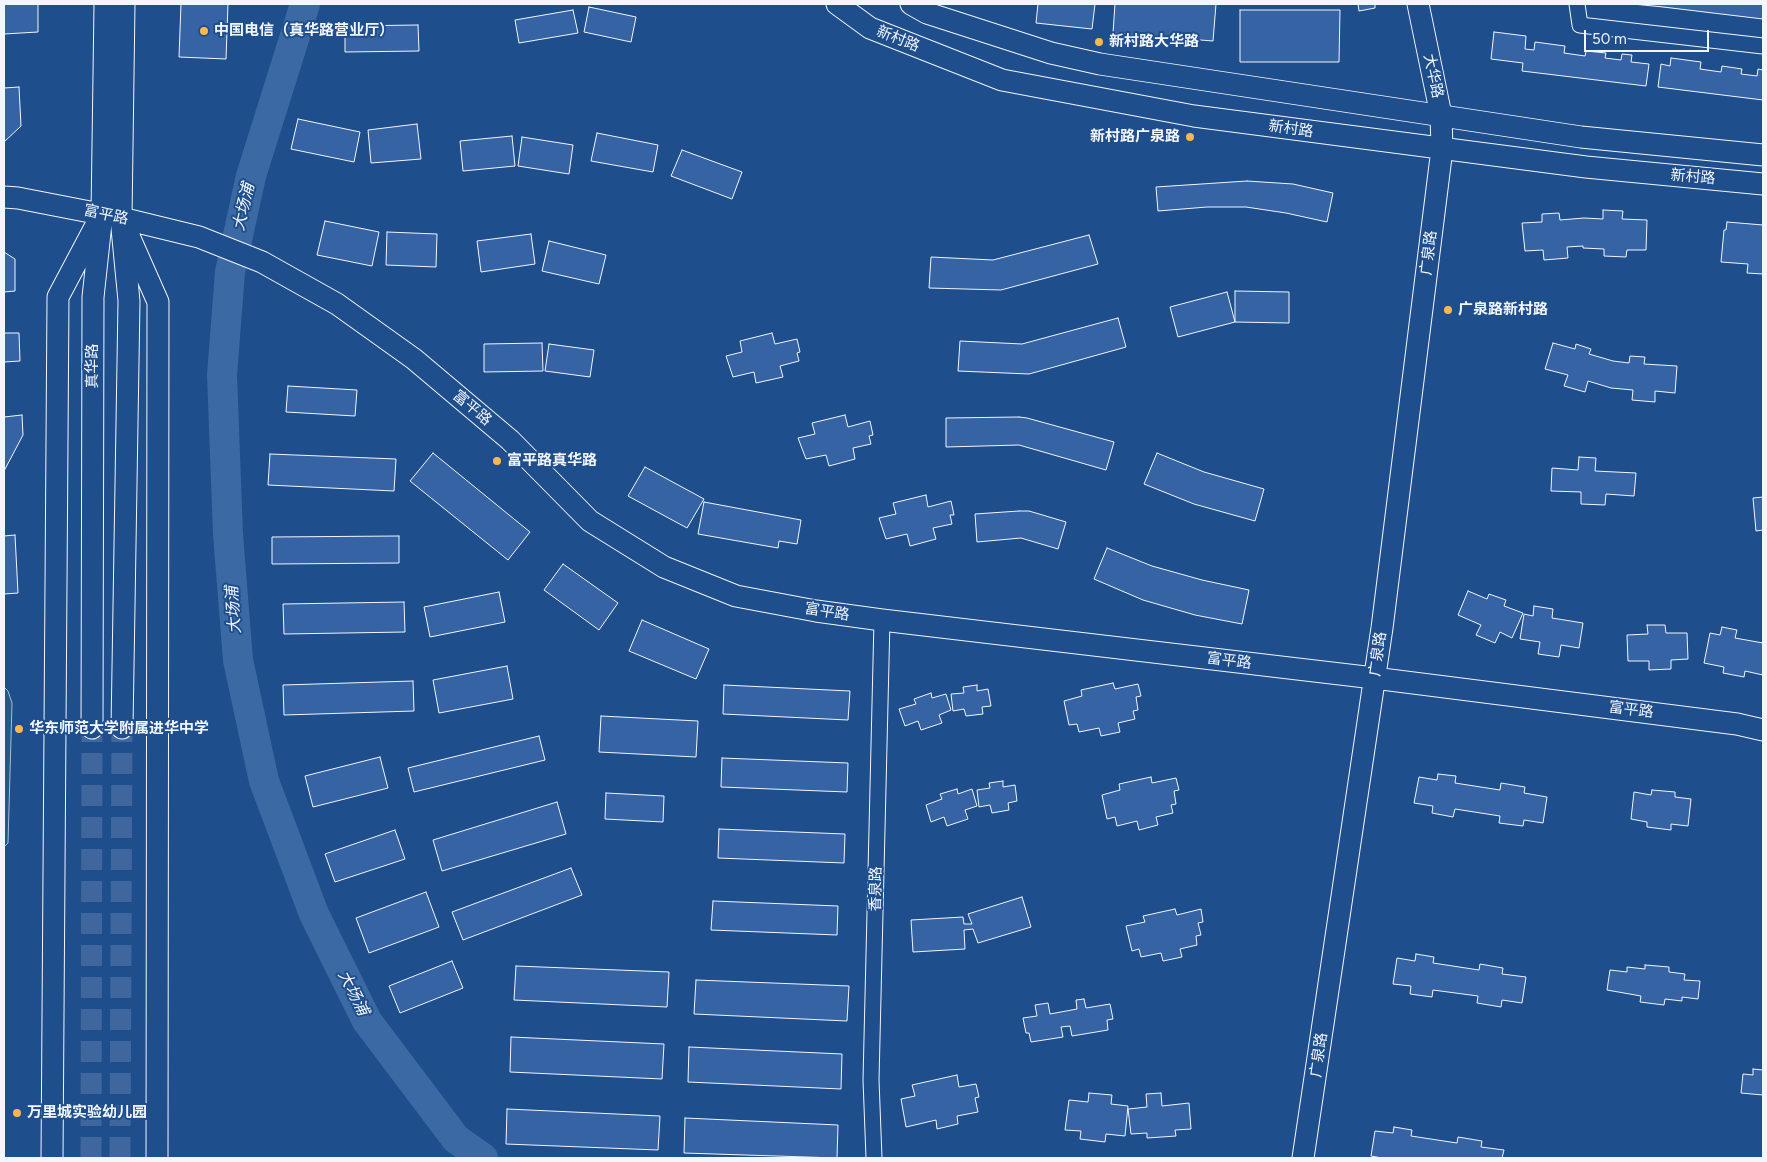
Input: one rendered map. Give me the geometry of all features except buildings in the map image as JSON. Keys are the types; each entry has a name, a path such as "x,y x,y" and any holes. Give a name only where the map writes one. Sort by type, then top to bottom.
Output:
{"main road":[{"name":"真华路","path":"105,4 111,216 129,300 122,728"},
{"name":"真华路","path":"92,728 93,297 111,216 124,4"},
{"name":"新村路","path":"837,4 870,28 1002,80 1194,116 1586,167 1763,184"},
{"name":"新村路","path":"911,4 927,13 1052,53 1090,62 1441,114 1581,137 1763,154"},
{"name":"大华路","path":"1418,4 1441,114 1442,149"},
{"name":"广泉路","path":"1304,1158 1374,678 1442,149"},
{"name":"富平路","path":"4,196 111,216 199,237 262,262 337,304 414,359 510,440 590,520 664,567 736,596 816,611 882,620 1374,678 1737,724 1763,730"},
{"path":"52,1158 58,297 111,216 158,302 157,1158"}],"street":[{"path":"1576,4 1580,25 1763,46"},
{"name":"香泉路","path":"874,1158 871,1080 882,620"}],"shaded area":[{"path":"4,687 8,691 12,703 8,843 4,847"}],"waterway":[{"name":"大场浦","path":"305,4 251,176 230,272 222,375 228,534 238,660 264,781 314,914 367,1021 456,1139 483,1158"}],"tunnel":[{"path":"91,1158 92,728"},
{"path":"120,1158 122,728"}],"place":[{"name":"中国电信（真华路营业厅）","path":"204,31"},
{"name":"新村路大华路","path":"1099,42"},
{"name":"新村路广泉路","path":"1190,137"},
{"name":"广泉路新村路","path":"1448,310"},
{"name":"富平路真华路","path":"497,461"},
{"name":"华东师范大学附属进华中学","path":"19,729"},
{"name":"万里城实验幼儿园","path":"17,1113"}]}
